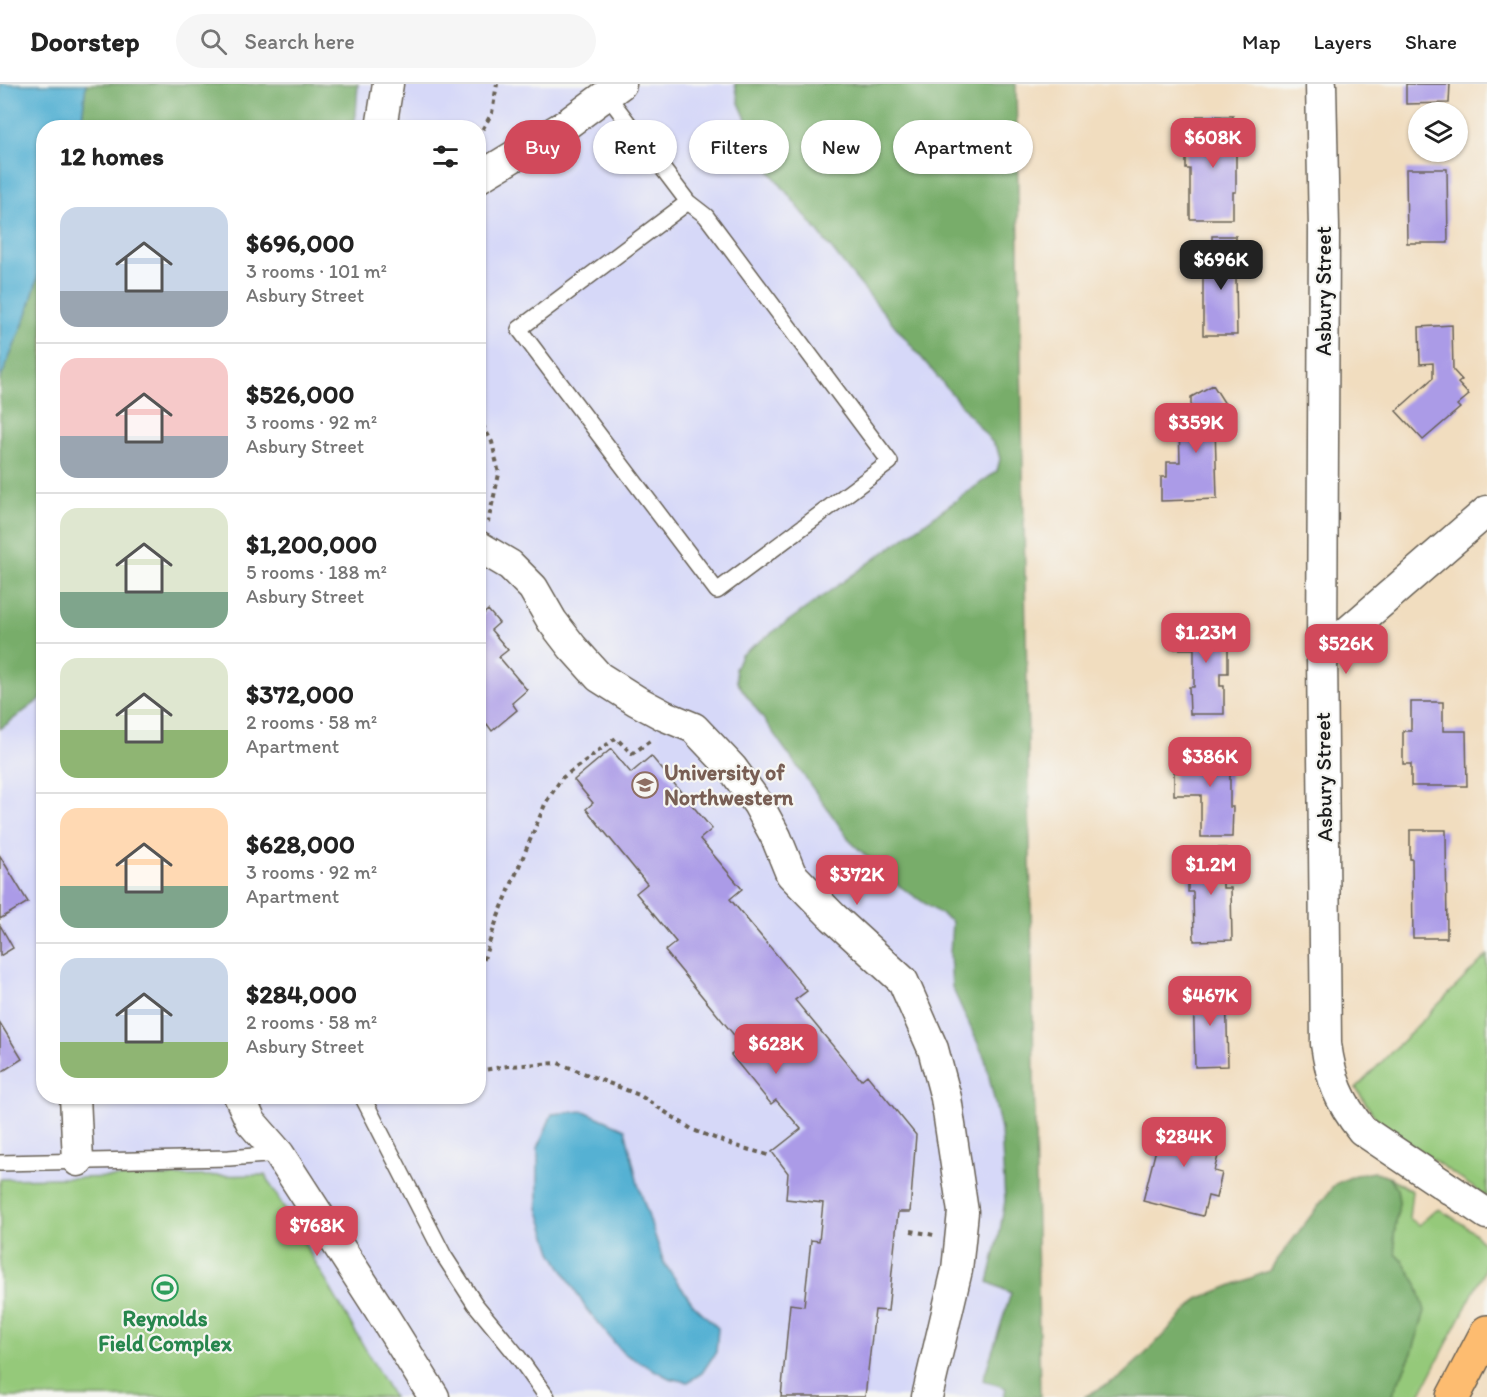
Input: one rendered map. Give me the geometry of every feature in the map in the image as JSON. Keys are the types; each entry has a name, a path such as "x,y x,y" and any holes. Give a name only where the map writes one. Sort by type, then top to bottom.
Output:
{"highway":[{"path":"1453,1397 1487,1332"}],"street":[{"path":"382,120 388,84"},
{"name":"Asbury Street","path":"1321,84 1324,229 1322,654 1326,1044 1330,1069 1338,1093 1348,1113 1362,1130 1487,1214"},
{"path":"486,173 567,124 614,89"},
{"path":"1322,654 1487,511"},
{"path":"486,542 533,588 552,621 599,677 637,701 694,728 732,768 758,804 776,837 791,874 833,917 903,981 933,1049 946,1098 963,1212 957,1270 927,1397"},
{"path":"75,1104 78,1161"},
{"path":"243,1104 251,1122 279,1154 434,1397"}],"lane":[{"path":"614,89 688,202 706,216 890,462 717,591 519,329 688,202"},
{"path":"366,1104 444,1256 475,1304 547,1397"},
{"path":"0,1163 229,1158 279,1154"}],"path":[{"path":"486,123 492,113 498,84"},
{"path":"486,431 492,442 499,474 486,523"},
{"path":"486,954 546,802 562,778 616,738 632,754 655,738"},
{"path":"486,1070 558,1063 639,1095 693,1130 768,1155"}],"shaded area":[{"name":"University of Northwestern","path":"358,84 735,84 739,103 746,120 689,120 689,174 772,174 854,277 997,448 1000,459 997,471 741,655 735,669 737,683 851,842 895,883 952,922 950,954 952,987 985,1059 1001,1130 1005,1201 999,1236 1011,1293 983,1380 1007,1388 1004,1397 0,1397 0,729 36,702 36,1104 486,1104 486,120 355,120"}],"green space":[{"path":"86,84 358,84 355,120 82,120"},
{"path":"735,84 1016,84 1017,120 893,120 893,174 1018,174 1040,1397 1004,1397 1006,1388 983,1380 1011,1293 988,1282 1005,1201 1001,1130 985,1059 952,987 950,954 952,922 895,883 851,842 737,682 735,669 741,655 997,471 1000,459 997,448 854,277 772,174 789,174 789,120 746,120 739,103"},
{"path":"36,284 36,702 0,729 0,380 26,317"},
{"path":"1487,955 1487,1197 1383,1125 1372,1113 1356,1088"},
{"path":"1374,1172 1388,1177 1397,1189 1399,1202 1394,1236 1396,1254 1417,1284 1425,1311 1412,1353 1391,1397 1084,1397 1119,1378 1198,1299 1269,1271 1335,1184 1355,1175"},
{"name":"Reynolds Field Complex","path":"265,1175 393,1397 0,1397 0,1179"},
{"path":"1389,1177 1412,1191 1409,1218 1419,1225 1439,1209 1473,1232 1483,1243 1486,1252 1484,1272 1419,1397 1391,1397 1412,1353 1403,1261 1396,1254 1394,1236 1399,1202 1397,1189"}],"water":[{"path":"0,84 86,84 82,120 36,120 36,284 26,317 0,380"},
{"path":"584,1111 625,1129 638,1184 664,1263 693,1304 718,1328 716,1352 702,1373 688,1382 669,1378 623,1353 587,1310 552,1252 538,1208 538,1148 552,1114"}],"building":[{"path":"1406,84 1450,84 1449,102 1408,102 1406,104"},
{"path":"1197,116 1233,116 1236,192 1233,192 1233,219 1190,219 1190,169 1186,169 1186,152 1197,152"},
{"path":"1406,169 1447,169 1448,243 1407,243"},
{"path":"1212,236 1236,236 1234,277 1236,277 1237,335 1203,335 1203,277 1225,277 1225,263 1212,263"},
{"path":"1452,325 1453,370 1462,380 1458,383 1469,395 1457,405 1460,408 1423,440 1396,411 1433,378 1433,363 1420,364 1419,327"},
{"path":"1213,385 1227,407 1205,420 1205,426 1215,426 1217,499 1161,501 1161,477 1167,477 1167,462 1180,462 1179,427 1191,427 1191,397"},
{"path":"488,610 499,623 491,630 508,650 499,657 527,690 512,703 517,710 492,731 486,725 486,612"},
{"path":"1175,623 1228,623 1228,673 1220,673 1220,686 1224,686 1224,714 1190,714 1189,687 1194,687 1194,649 1175,649"},
{"path":"1411,702 1443,702 1443,731 1466,731 1467,786 1411,786 1411,764 1403,764 1403,731 1411,731"},
{"path":"1194,744 1230,744 1232,837 1201,837 1201,795 1174,795 1174,772 1190,772 1190,763 1194,763"},
{"path":"611,749 631,773 651,756 712,829 700,839 742,889 730,899 807,991 795,1000 861,1080 867,1075 916,1135 910,1212 898,1212 888,1311 875,1310 865,1397 781,1397 790,1304 804,1306 811,1240 819,1241 823,1203 786,1199 788,1173 772,1152 801,1129 776,1100 771,1104 731,1055 743,1046 665,951 676,942 636,893 647,884 586,809 593,803 574,780"},
{"path":"1410,830 1446,830 1447,938 1413,938"},
{"path":"1197,848 1226,848 1227,873 1223,873 1223,888 1231,888 1232,940 1194,941 1193,892 1188,892 1188,870 1197,870"},
{"path":"0,856 28,902 0,919"},
{"path":"0,925 13,948 0,956"},
{"path":"1193,987 1226,987 1228,1066 1195,1067"},
{"path":"0,1023 22,1059 0,1073"},
{"path":"1209,1120 1209,1154 1218,1156 1214,1171 1222,1173 1216,1198 1208,1196 1203,1216 1143,1201 1158,1141 1164,1142 1163,1121"}],"place":[{"name":"University of Northwestern","path":"645,785"},
{"name":"Reynolds Field Complex","path":"165,1288"}]}
